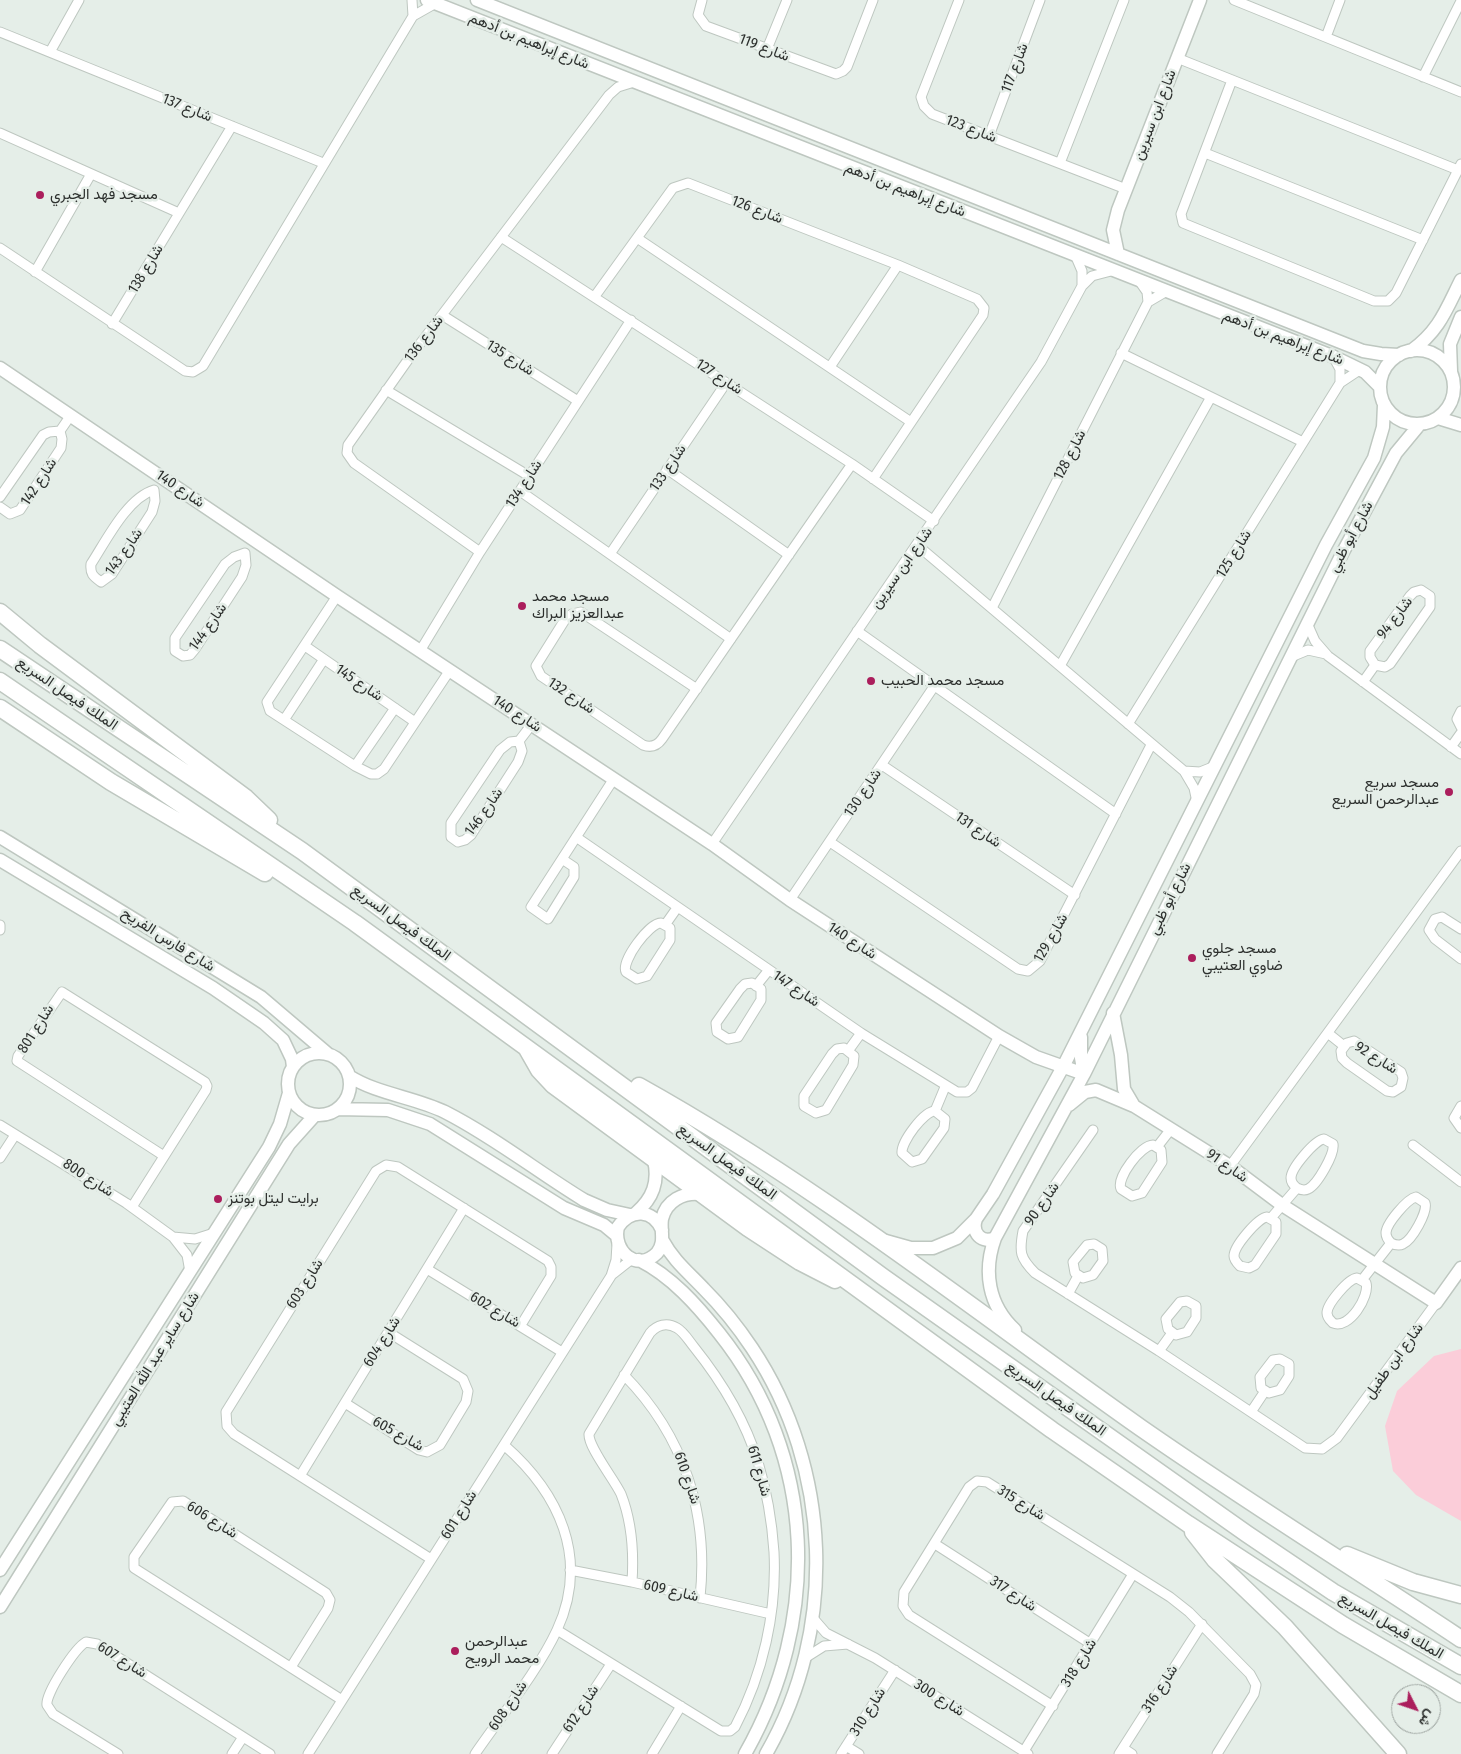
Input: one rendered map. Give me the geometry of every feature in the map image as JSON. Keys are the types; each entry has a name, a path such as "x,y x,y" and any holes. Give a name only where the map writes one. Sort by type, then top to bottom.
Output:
{"highway":[{"path":"0,612 40,645 246,798 302,851"},
{"path":"0,619 40,645"},
{"name":"الملك فيصل السريع","path":"0,649 302,851 883,1277 1239,1528 1333,1592 1461,1666"},
{"name":"الملك فيصل السريع","path":"0,681 355,923 526,1045 1052,1430 1188,1524 1343,1625 1461,1694"},
{"path":"0,708 111,782"},
{"path":"0,720 111,782 217,846 355,923"},
{"path":"526,1045 539,1070 553,1085 700,1194 800,1262 829,1278 860,1289"},
{"path":"589,1060 714,1130 831,1204 1140,1427 1284,1526 1461,1638"},
{"path":"1188,1524 1215,1560 1285,1627 1398,1754"},
{"path":"1284,1526 1390,1574 1461,1595"}],"street":[{"path":"50,52 79,0"},
{"path":"412,0 413,16"},
{"name":"شارع إبراهيم بن أدهم","path":"477,0 1363,350 1381,354 1405,353"},
{"name":"شارع 119","path":"702,0 698,12 703,24 834,74 841,73 847,67 873,0"},
{"path":"767,49 786,0"},
{"name":"شارع 123","path":"959,0 921,100 924,106 932,114 1126,189"},
{"name":"شارع 117","path":"989,136 1040,0"},
{"path":"1060,163 1124,0"},
{"name":"شارع ابن سيرين","path":"1118,254 1113,230 1126,189 1200,0"},
{"path":"1234,0 1258,4 1326,37 1461,92"},
{"path":"1326,37 1340,0"},
{"path":"1423,77 1461,1"},
{"path":"0,248 185,371 193,372 203,366 413,16 432,2"},
{"name":"شارع إبراهيم بن أدهم","path":"432,2 846,167 1332,356 1370,374 1379,386"},
{"name":"شارع 137","path":"0,32 324,163"},
{"path":"1177,58 1459,167 1394,297 1381,303 1365,298 1183,223 1181,214 1232,80"},
{"path":"606,72 610,80 609,95"},
{"name":"شارع 136","path":"480,552 354,463 349,457 347,449 349,441 609,95 618,87 634,82"},
{"name":"شارع 138","path":"112,324 232,126"},
{"path":"0,133 179,213"},
{"path":"846,167 853,163 856,158 852,148"},
{"path":"1205,152 1423,240"},
{"path":"872,177 870,167 879,158"},
{"path":"35,272 91,174"},
{"name":"شارع 126","path":"595,296 673,188 688,183 898,265 977,299 984,308 983,315 873,478"},
{"path":"1089,242 1113,230"},
{"name":"شارع 127","path":"501,237 595,296 852,464 934,522"},
{"path":"637,238 911,422"},
{"path":"1076,257 1082,271 1082,286"},
{"path":"830,367 898,265"},
{"name":"شارع ابن سيرين","path":"712,844 857,631 934,522 1041,362 1082,286 1098,273 1111,271"},
{"path":"1461,280 1437,327 1384,370 1379,386 1384,405 1399,420 1420,424 1438,418 1451,403 1455,382 1450,344 1461,317"},
{"path":"1140,282 1147,292 1148,302 1164,292"},
{"name":"شارع 128","path":"992,608 1148,302"},
{"name":"شارع 135","path":"442,315 578,401"},
{"name":"شارع 134","path":"420,651 480,552 631,320"},
{"path":"1405,353 1423,350 1434,354 1444,361 1455,382"},
{"path":"1121,353 1303,442"},
{"path":"1332,356 1340,369 1340,383"},
{"name":"شارع 140","path":"0,368 337,596 712,844 790,900 999,1036 1036,1057 1064,1065 1084,1074"},
{"name":"شارع 125","path":"1128,724 1340,383 1361,369"},
{"name":"شارع 133","path":"610,554 726,382"},
{"path":"386,390 530,476"},
{"path":"1060,666 1211,397"},
{"name":"شارع أبو ظبي","path":"881,1239 911,1248 933,1248 957,1238 976,1219 993,1194 1064,1065 1326,545 1378,448 1383,427 1384,405"},
{"name":"شارع 142","path":"0,506 10,514 20,510 61,448 62,439 60,431 71,415"},
{"path":"1438,418 1461,425"},
{"name":"شارع أبو ظبي","path":"1056,1366 1004,1320 993,1300 988,1279 990,1253 996,1238 1084,1074 1112,1013 1343,552 1396,453 1420,424"},
{"name":"شارع 142","path":"0,497 43,435 49,432 60,431"},
{"name":"شارع 132","path":"697,689 581,612 566,618 536,666 541,676 643,744 650,746 660,742 697,689 852,464"},
{"path":"668,469 789,555"},
{"name":"شارع 143","path":"154,490 143,493 132,503 91,564 90,572 92,576 101,582 112,574 152,512 155,501 154,490 162,476"},
{"path":"520,491 731,639"},
{"name":"شارع 144","path":"245,553 246,565 242,577 196,649 190,654 183,656 175,651 175,638 225,564 234,557 245,553 254,539"},
{"path":"1326,545 1335,542 1339,544 1343,552"},
{"path":"917,545 1184,771 1194,788 1197,802"},
{"name":"شارع 94","path":"1418,590 1427,593 1431,598 1430,607 1390,664 1384,667 1375,665 1370,658 1370,651 1410,596 1418,590"},
{"path":"337,596 267,702 270,711 355,766 371,774 377,774 384,769 450,670"},
{"path":"1307,623 1315,641 1328,656 1461,754"},
{"path":"857,631 1116,814"},
{"name":"شارع 145","path":"305,646 415,722"},
{"path":"1289,658 1308,650 1328,656"},
{"name":"شارع 145","path":"284,720 324,659"},
{"path":"1363,682 1375,665"},
{"name":"شارع 130","path":"790,900 935,685"},
{"name":"شارع 145","path":"355,766 395,708"},
{"path":"1461,711 1457,719 1461,728"},
{"name":"شارع 146","path":"520,741 510,742 500,750 451,824 451,837 458,842 465,840 471,834 518,762 522,751 520,741 532,724"},
{"path":"1451,747 1461,733"},
{"name":"شارع 129","path":"830,842 1023,970 1028,970 1037,965 1075,895 1151,745"},
{"name":"شارع 131","path":"882,766 1075,895"},
{"path":"1184,771 1200,772 1215,766"},
{"path":"562,859 574,868 574,877 548,919 531,907 613,780"},
{"name":"شارع فارس الفريح","path":"0,837 261,997 328,1054"},
{"name":"شارع 147","path":"576,837 768,971 861,1034 945,1087 961,1093 972,1088 999,1036"},
{"path":"1230,1166 1329,1034 1461,851"},
{"name":"شارع فارس الفريح","path":"0,860 212,988 264,1024 283,1040 292,1058 293,1067"},
{"path":"665,925 677,908"},
{"path":"1416,913 1432,922"},
{"path":"1461,929 1442,917 1432,922 1429,927 1430,934 1461,959"},
{"path":"658,922 665,925 671,931 670,940 647,976 637,979 626,972 625,962 649,928 658,922"},
{"path":"0,925 0,930"},
{"path":"756,986 768,971"},
{"path":"749,983 756,986 762,991 761,1000 738,1036 731,1040 717,1032 716,1023 740,989 749,983"},
{"name":"شارع 801","path":"132,1207 206,1090 205,1082 62,992 57,996 18,1056 17,1061 164,1156"},
{"path":"1112,1013 1120,1048 1124,1089 1134,1106"},
{"path":"1083,1028 1080,1050 1084,1074"},
{"path":"848,1051 861,1034"},
{"name":"شارع 92","path":"1329,1034 1344,1046"},
{"name":"شارع 92","path":"1350,1042 1359,1043 1401,1072 1403,1078 1401,1087 1393,1092 1387,1092 1355,1069 1342,1058 1341,1051 1344,1046 1350,1042"},
{"path":"842,1048 848,1051 854,1056 853,1065 826,1110 818,1113 804,1106 804,1096 832,1054 842,1048"},
{"path":"349,1076 348,1094 337,1109 327,1114 315,1115 299,1108 289,1093 288,1084 293,1067 308,1055 328,1054 341,1062 349,1076 365,1086 411,1098 448,1114 584,1200 607,1210 653,1216 674,1259 717,1302 742,1334 770,1377 786,1411 801,1455 814,1515 816,1575 813,1618 805,1658 793,1698 766,1754"},
{"name":"شارع 140","path":"1036,1057 1048,1073 1050,1090"},
{"path":"1064,1065 1071,1085 1068,1103"},
{"path":"935,1111 945,1087"},
{"name":"شارع 91","path":"1068,1103 1085,1092 1096,1090 1134,1106 1230,1166 1282,1205 1436,1303"},
{"name":"شارع ساير عبد الله العتيبي","path":"0,1570 216,1232 275,1136 289,1093"},
{"path":"1461,1106 1454,1118 1461,1128"},
{"path":"337,1109 388,1110 430,1124 564,1208 604,1225 616,1239 622,1252 669,1279 710,1321 744,1371 764,1408 786,1468 794,1505 798,1539 796,1610 790,1645 779,1682 758,1731 745,1754"},
{"path":"935,1111 945,1119 944,1128 922,1159 912,1162 902,1153 903,1146 923,1116 928,1112 935,1111"},
{"name":"شارع ساير عبد الله العتيبي","path":"0,1607 289,1144 315,1115"},
{"name":"شارع 800","path":"0,1125 42,1149 132,1207 173,1237 187,1255 190,1273"},
{"path":"1156,1147 1171,1129"},
{"name":"شارع 90","path":"1093,1130 1023,1231 1019,1248 1024,1262 1034,1273 1159,1351 1305,1448 1322,1449"},
{"path":"0,1158 15,1135"},
{"path":"1317,1140 1328,1140 1334,1147 1333,1156 1312,1187 1306,1190 1296,1188 1291,1181 1292,1174 1317,1140"},
{"path":"1150,1144 1156,1147 1162,1153 1162,1162 1142,1194 1135,1197 1121,1189 1120,1180 1140,1150 1150,1144"},
{"path":"1412,1146 1461,1182"},
{"path":"616,1239 623,1220 644,1206 654,1189 656,1170 654,1160"},
{"name":"شارع 603","path":"431,1559 230,1430 225,1417 230,1404 378,1168 386,1165 394,1165 550,1264 551,1276 520,1325"},
{"path":"1272,1218 1296,1188"},
{"path":"635,1259 652,1257 657,1252 662,1235 662,1220 670,1204 687,1194 700,1194"},
{"path":"1416,1197 1426,1206 1425,1215 1406,1242 1400,1245 1392,1243 1386,1236 1386,1229 1409,1199 1416,1197"},
{"name":"شارع 604","path":"300,1476 464,1208"},
{"path":"1260,1218 1272,1218 1277,1225 1276,1234 1255,1265 1249,1268 1240,1266 1234,1259 1235,1252 1260,1218"},
{"path":"976,1219 974,1226 978,1236 988,1240 996,1238"},
{"path":"173,1237 195,1239 216,1232"},
{"name":"شارع 601","path":"308,1754 611,1276 616,1260 616,1239"},
{"path":"1362,1280 1392,1243"},
{"name":"شارع 601","path":"611,1276 635,1259"},
{"name":"شارع ابن طفيل","path":"1322,1449 1343,1430 1461,1268"},
{"name":"شارع 602","path":"427,1269 562,1352"},
{"path":"1068,1294 1078,1276"},
{"path":"1357,1278 1362,1280 1367,1286 1366,1295 1348,1322 1342,1325 1332,1323 1327,1316 1328,1309 1350,1279 1357,1278"},
{"name":"شارع 611","path":"556,1630 721,1731 733,1730 757,1673 771,1614 774,1553 767,1496 752,1444 726,1390 683,1334 671,1325 661,1325 653,1330 590,1430 591,1446 613,1478 625,1508 633,1550 632,1582"},
{"name":"شارع 605","path":"345,1403 419,1450 427,1452 440,1445 466,1402 468,1391 463,1379 388,1332"},
{"path":"1159,1351 1172,1333"},
{"name":"شارع 610","path":"624,1375 646,1399 665,1426 680,1454 691,1485 701,1532 700,1598"},
{"path":"1251,1412 1265,1391"},
{"path":"78,1482 82,1468 102,1436 100,1428 94,1421"},
{"name":"شارع 608","path":"475,1754 556,1630 566,1601 570,1570 565,1534 554,1504 532,1472 504,1445"},
{"name":"شارع 315","path":"1053,1706 904,1610 903,1596 971,1484 977,1481 984,1481 1170,1597 1202,1624 1250,1674 1256,1685 1252,1698 1217,1754"},
{"name":"شارع 606","path":"291,1667 328,1608 330,1600 326,1593 183,1501 172,1502 134,1557 134,1568 342,1700"},
{"name":"شارع 317","path":"935,1544 1091,1644"},
{"name":"شارع 609","path":"570,1570 632,1582 771,1614"},
{"name":"شارع 318","path":"1026,1753 1133,1574"},
{"name":"شارع 300","path":"813,1618 826,1634 895,1670 1026,1753"},
{"name":"شارع 316","path":"1121,1751 1202,1624"},
{"name":"شارع 607","path":"118,1754 53,1714 47,1705 48,1694 78,1649 86,1642 97,1644 270,1754"},
{"path":"805,1658 824,1646 848,1644"},
{"name":"شارع 612","path":"552,1754 611,1664"},
{"name":"شارع 310","path":"844,1750 895,1670"},
{"path":"652,1754 681,1706"},
{"path":"758,1731 770,1734 774,1740"},
{"path":"232,1754 244,1737"},
{"path":"844,1750 859,1754"},
{"path":"1121,1751 1132,1754"}],"shaded area":[{"path":"1461,1349 1461,1521 1416,1495 1393,1471 1385,1426 1397,1391 1434,1356"}],"place":[{"name":"مسجد فهد الجبري","path":"40,195"},
{"name":"مسجد محمد عبدالعزيز البراك","path":"522,606"},
{"name":"مسجد محمد الحبيب","path":"871,681"},
{"name":"مسجد سريع عبدالرحمن السريع","path":"1449,792"},
{"name":"مسجد جلوي ضاوي العتيبي","path":"1192,958"},
{"name":"برايت ليتل بوتنز","path":"218,1199"},
{"name":"عبدالرحمن محمد الرويح","path":"455,1651"}]}
